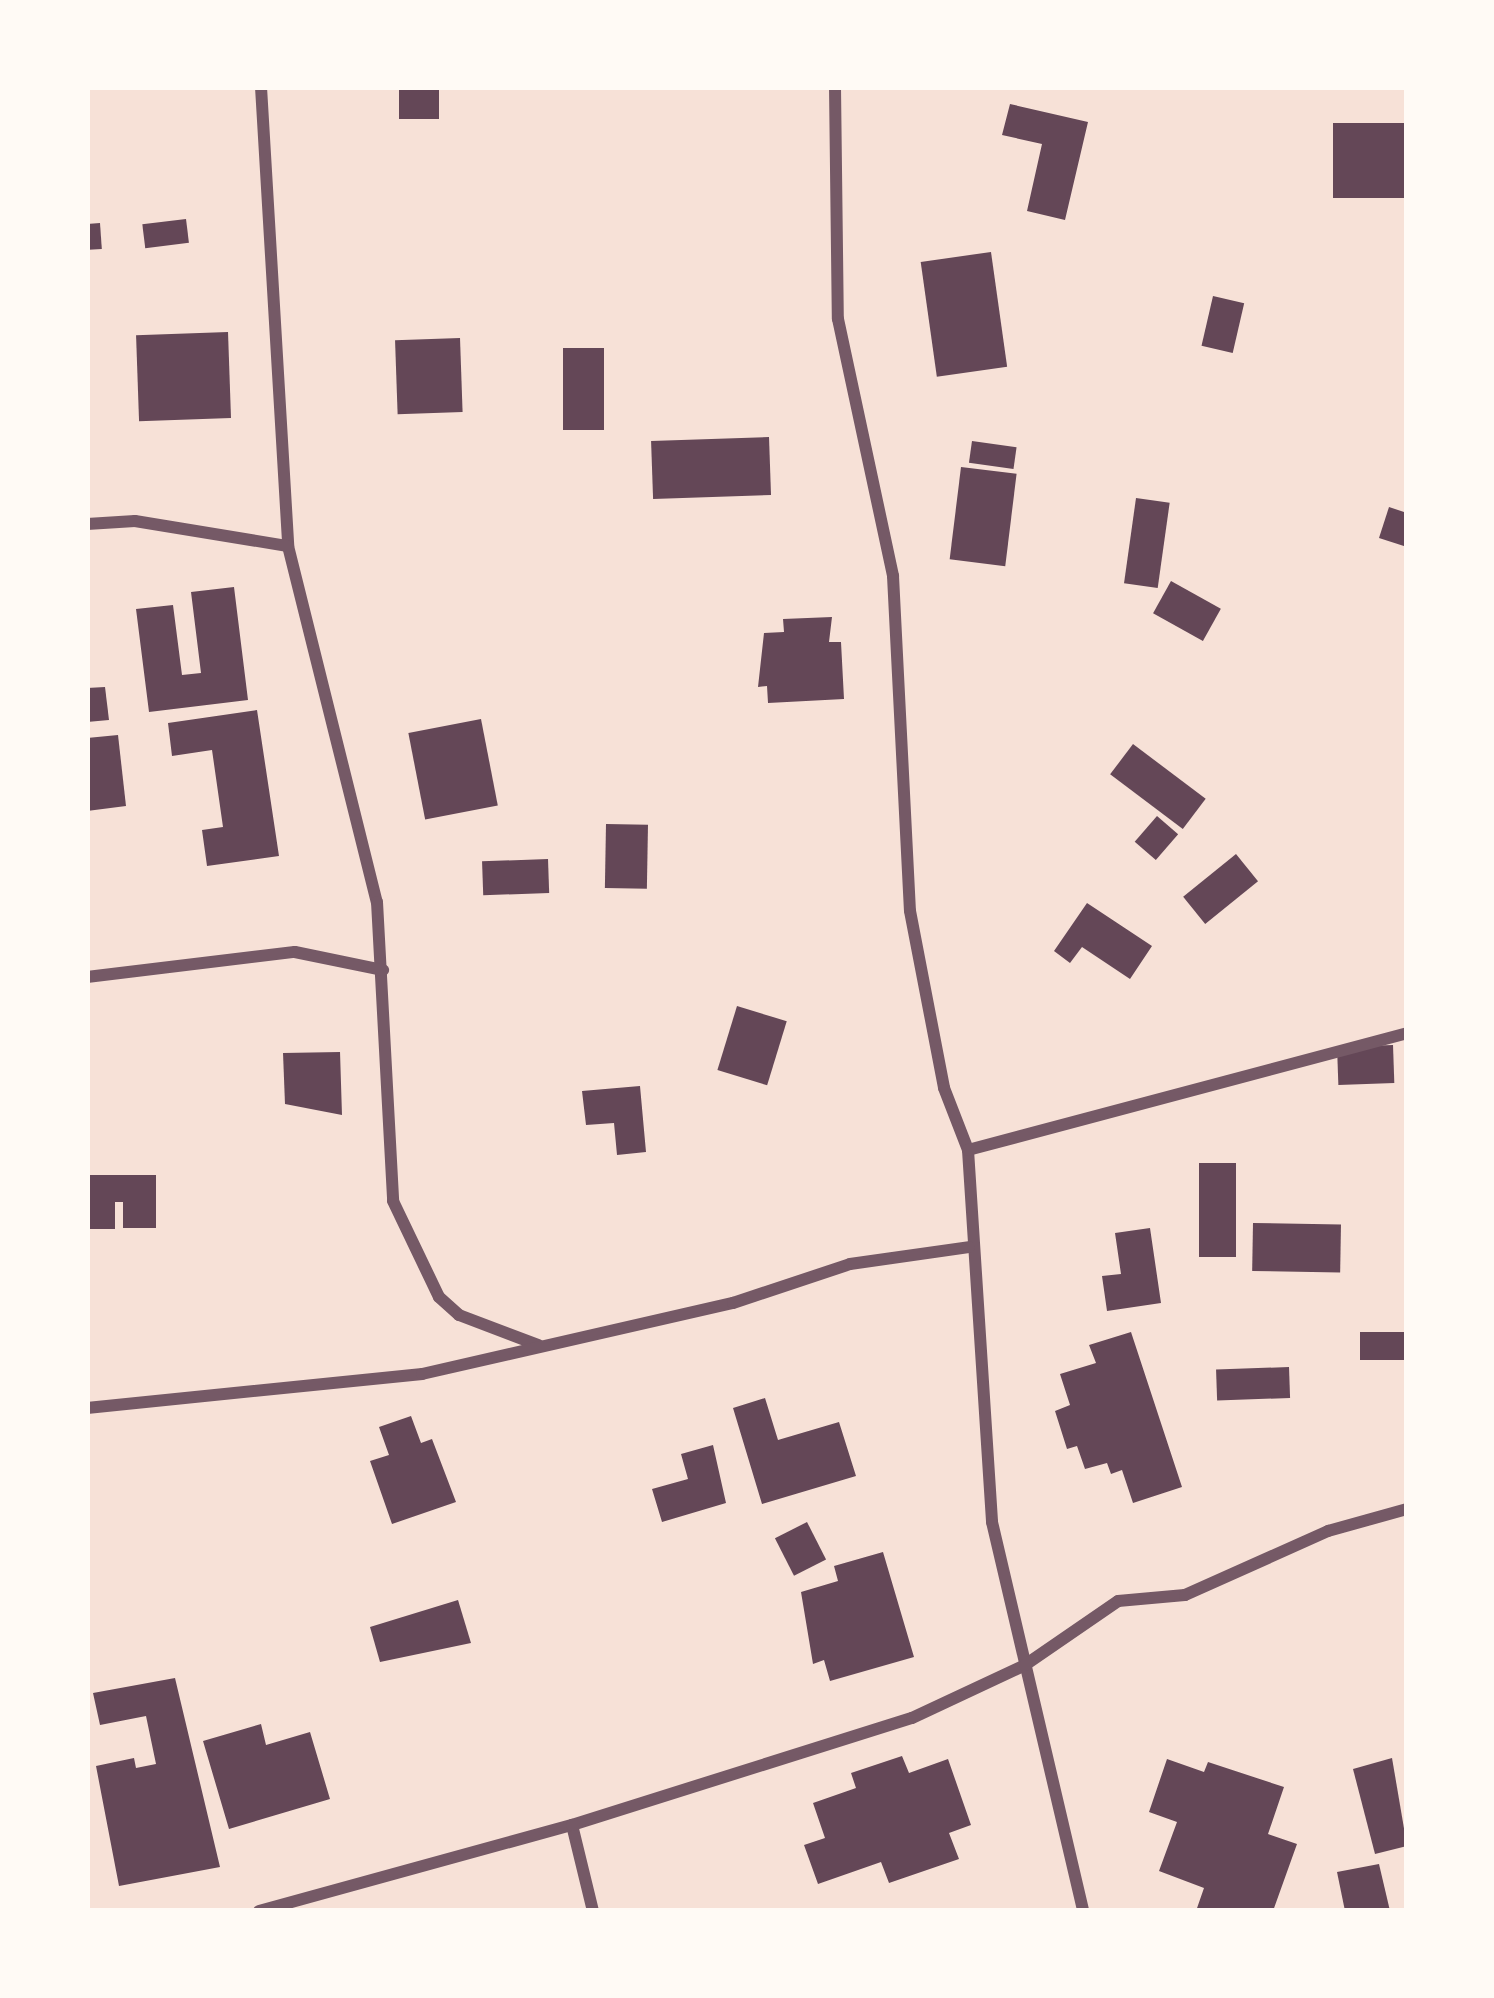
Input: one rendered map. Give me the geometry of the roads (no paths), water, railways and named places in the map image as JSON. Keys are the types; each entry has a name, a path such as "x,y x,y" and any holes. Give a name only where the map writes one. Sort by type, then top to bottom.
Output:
{"street":[{"path":"261,87 288,546 367,850 383,970 387,1161 409,1242 439,1297 459,1315 538,1346"},
{"path":"835,87 838,319 893,576 910,911 944,1088 968,1150 969,1247 992,1522 1083,1911"},
{"path":"87,524 135,521 288,546"},
{"path":"87,977 295,952 383,970"},
{"path":"968,1150 1407,1033"},
{"path":"87,1408 422,1374 733,1304 850,1264 969,1247"},
{"path":"259,1911 572,1825 912,1718 1025,1665 1118,1601 1185,1594 1328,1531 1407,1509"},
{"path":"572,1825 593,1911"}]}
